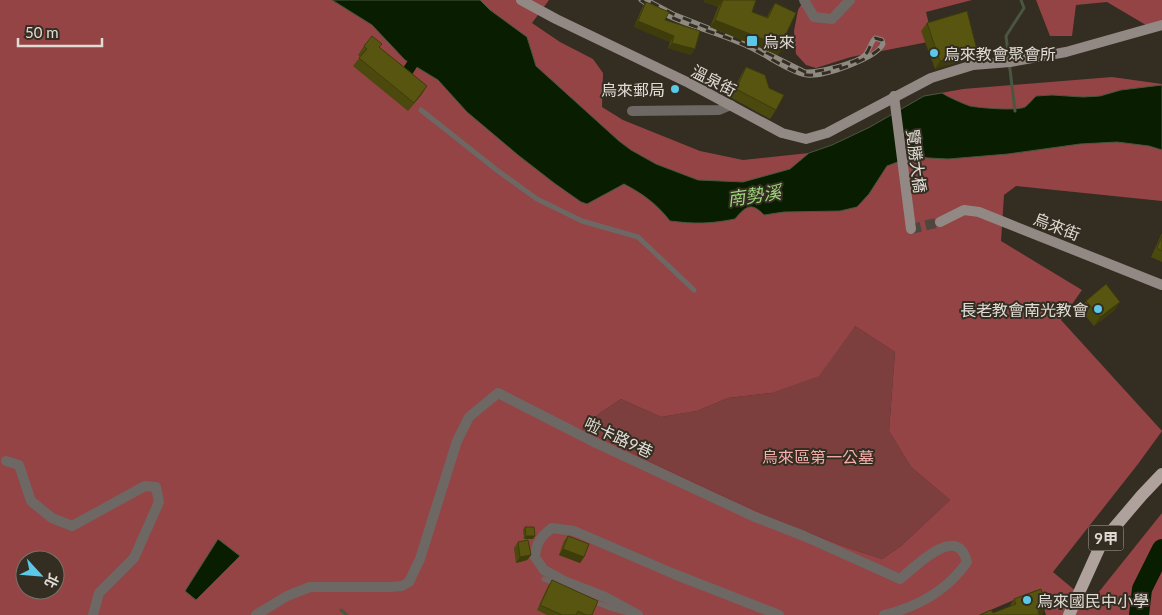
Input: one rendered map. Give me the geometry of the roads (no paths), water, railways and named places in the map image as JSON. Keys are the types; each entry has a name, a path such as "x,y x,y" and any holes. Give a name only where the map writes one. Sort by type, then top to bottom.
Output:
{"main road":[{"name":"9甲","path":"1069,615 1102,542 1162,474"}],"street":[{"name":"溫泉街","path":"521,0 731,105 782,133 806,139 827,133 931,78 973,65 1010,62 1066,52 1162,25"},
{"path":"804,0 814,17 832,19 850,0"},
{"name":"覽勝大橋","path":"894,96 911,229"},
{"path":"632,111 719,110 731,105"},
{"name":"烏來街","path":"940,222 964,210 979,212 1162,285"},
{"name":"啦卡路9巷","path":"256,615 287,596 310,587 389,588 402,586 409,582 420,559 457,441 469,417 498,393 596,444 747,513 900,579 938,548 957,547 965,555 967,562 960,572 933,596 906,610 884,615"},
{"path":"6,461 19,465 31,501 52,518 72,526 145,486 156,487 159,502 134,558 99,593 93,615"},
{"path":"638,615 605,597 564,581 544,570 535,557 536,545 544,534 552,528 574,531 674,574 779,615"}],"lane":[{"path":"421,110 498,171 537,199 582,221 638,237 694,290"},
{"path":"544,579 567,589"},
{"path":"582,596 633,615"}],"water":[{"name":"南勢溪","path":"332,0 480,0 490,10 527,37 536,66 619,141 656,164 698,180 743,182 790,169 809,153 832,145 870,127 924,96 942,93 970,106 1014,109 1025,107 1036,96 1100,96 1121,90 1162,85 1162,150 1149,146 1117,142 1080,144 1008,154 948,159 911,157 887,166 869,194 857,207 840,211 784,212 764,215 755,208 748,207 735,219 726,221 687,223 670,221 649,200 624,184 587,204 581,202 518,155 467,112 438,80 405,60 372,25"},
{"path":"218,539 240,556 196,600 185,591"}],"waterway":[{"path":"1015,111 1006,36 1024,8 1021,0"},
{"path":"400,83 420,52"},
{"path":"1139,615 1142,589 1162,549"},
{"path":"341,610 347,615"}],"tunnel":[{"path":"911,229 940,222"}],"railway":[{"path":"641,0 666,15 736,41 801,74 815,75 848,66 878,50 883,44 882,40 875,38 867,53 861,58 836,67 805,72 749,44 673,14 647,0"}],"place":[{"name":"烏來","path":"752,41"},
{"name":"烏來教會聚會所","path":"934,53"},
{"name":"烏來郵局","path":"675,89"},
{"name":"長老教會南光教會","path":"1098,309"},
{"name":"烏來國民中小學","path":"1027,600"}],"park label":[{"name":"烏來區第一公墓","path":"818,456"}]}
